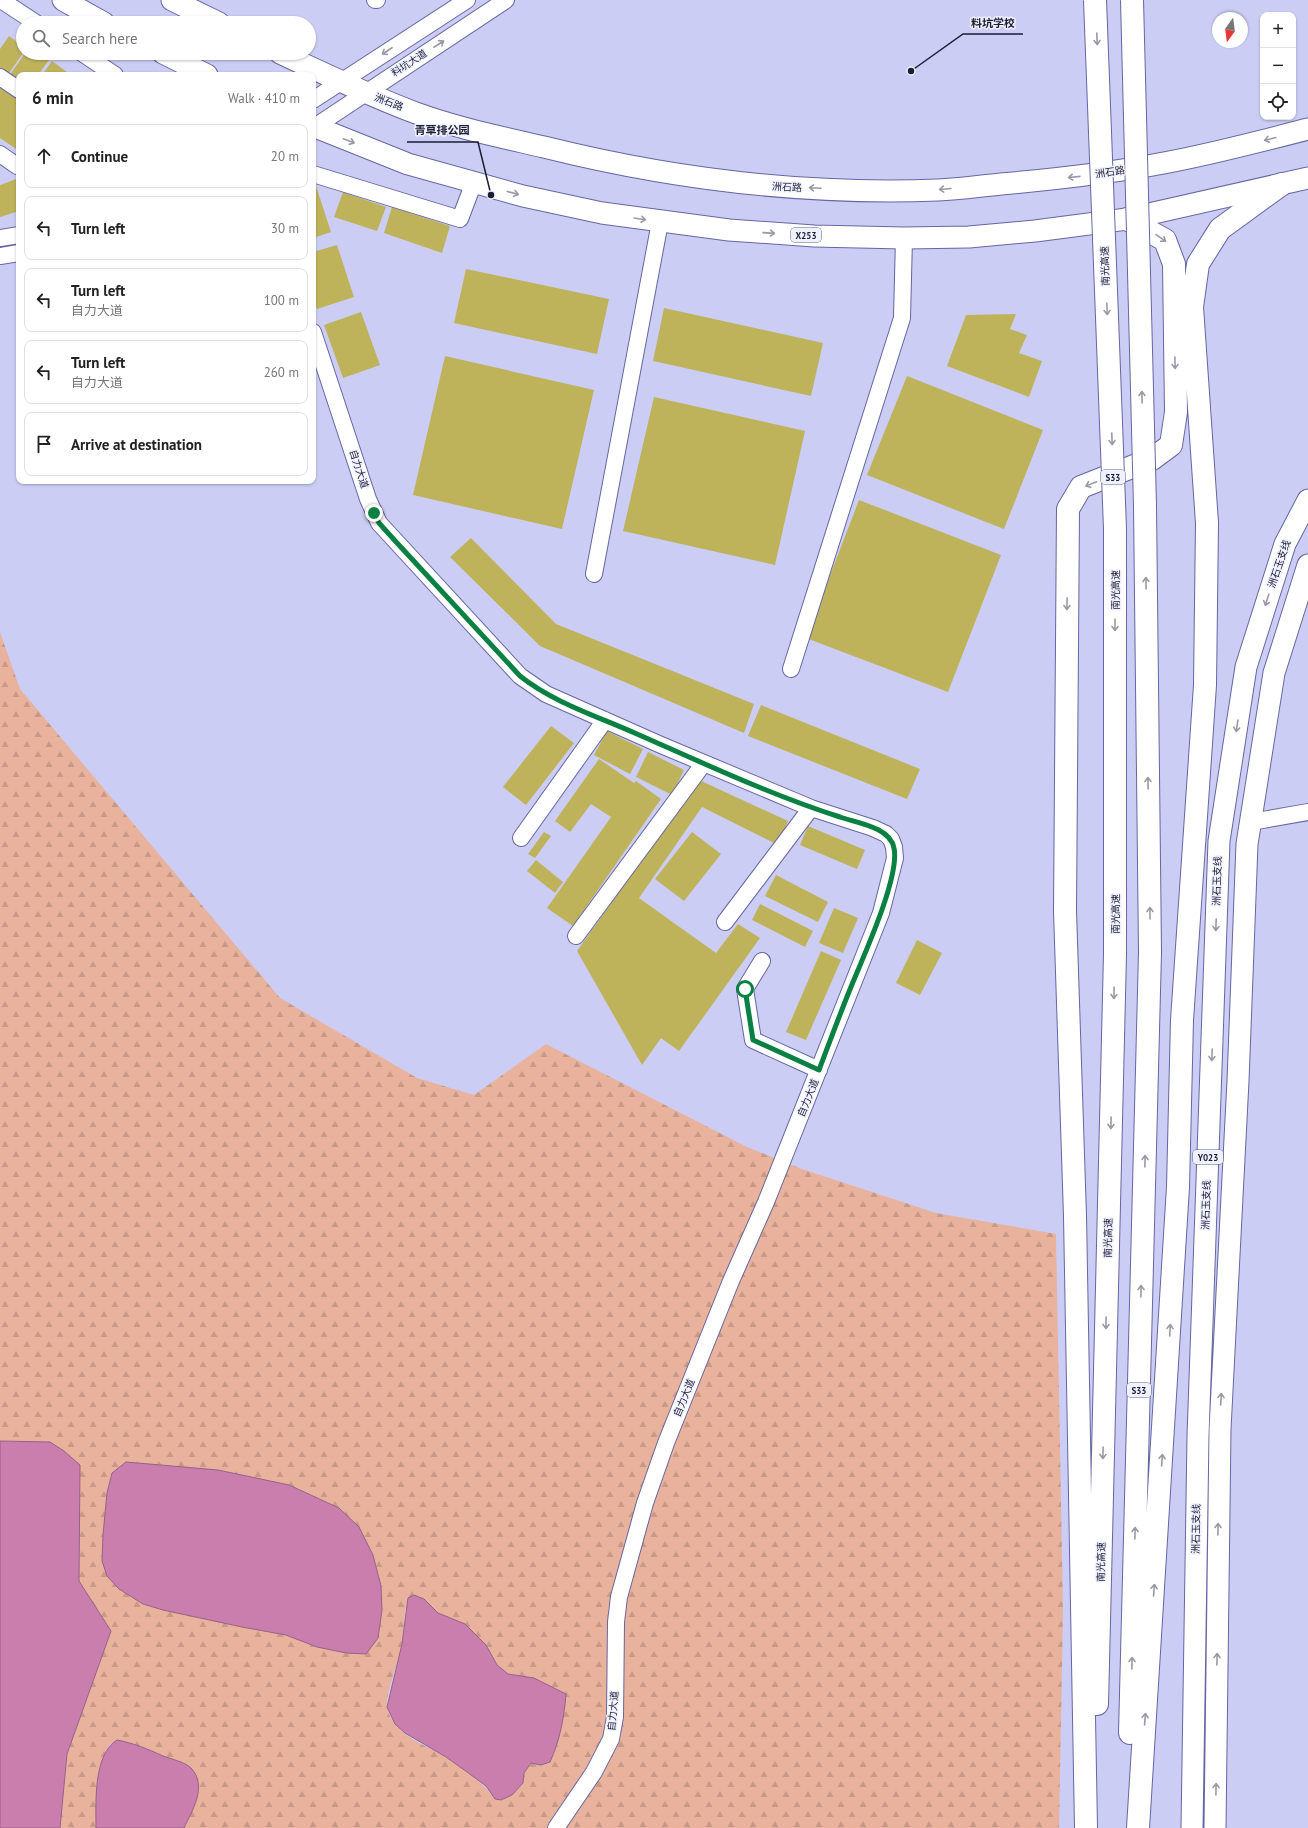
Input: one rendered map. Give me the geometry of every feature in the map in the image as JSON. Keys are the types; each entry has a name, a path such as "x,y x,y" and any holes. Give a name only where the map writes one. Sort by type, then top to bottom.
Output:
{"highway":[{"name":"南光高速","path":"1094,1828 1115,954 1115,529 1095,0"},
{"name":"S33","path":"1128,1828 1150,952 1145,506 1132,0"},
{"path":"1138,1828 1178,1187 1182,1020 1205,685 1207,523 1192,307 1198,264 1220,229 1282,184"},
{"path":"1086,1828 1075,1216 1066,912 1068,510 1081,487 1152,459 1171,445 1176,412 1174,264 1165,240 1127,219"}],"main road":[{"path":"63,0 92,16"},
{"path":"172,0 205,16"},
{"path":"176,60 199,72"},
{"name":"洲石路","path":"295,60 417,114 480,132 613,163 664,172 766,186 854,190 941,190 1091,175 1168,162 1308,129"},
{"name":"X253","path":"316,128 408,164 523,196 602,214 729,230 814,236 904,238 969,236 1036,231 1127,219 1308,178"},
{"name":"洲石玉支线","path":"1192,1828 1198,1436 1219,841 1246,667 1285,544 1308,500"},
{"name":"Y023","path":"1215,1828 1220,1429 1238,1081 1247,844 1274,673 1308,565"}],"street":[{"path":"1,0 25,16"},
{"path":"316,98 467,0"},
{"name":"料坑大道","path":"316,125 506,0"},
{"path":"92,60 110,72"},
{"path":"0,77 16,88"},
{"path":"0,154 16,165"},
{"path":"316,175 460,219 474,182"},
{"path":"594,574 660,222"},
{"path":"0,238 16,235"},
{"path":"791,669 902,318 904,238"},
{"path":"0,256 16,253"},
{"name":"自力大道","path":"316,341 368,499 379,523 520,676 546,694 704,763 811,808 873,828 886,834 891,839 894,847 895,858 881,913 766,1202 686,1389 650,1488 619,1597 616,1622 615,1717 611,1739 594,1772 556,1828"},
{"path":"521,838 605,720"},
{"path":"576,936 704,763"},
{"path":"725,922 811,808"},
{"path":"1250,822 1308,812"},
{"path":"762,961 745,989 753,1040 819,1070"}],"green space":[{"path":"0,632 20,689 280,998 417,1078 474,1095 546,1044 747,1147 802,1169 936,1213 1056,1234 1063,1611 1059,1828 184,1828 197,1797 196,1777 110,1744 101,1764 97,1784 96,1828 60,1828 67,1754 111,1631 79,1581 80,1465 23,1442 0,1441","holes":["218,1470 289,1485 339,1508 378,1638 365,1654 346,1653 317,1647 286,1635 207,1619 102,1561 107,1493 112,1473","424,1599 438,1613 486,1645 497,1665 508,1674 534,1678 566,1694 541,1765 531,1763 524,1773 523,1783 512,1795 495,1799 479,1781 446,1757 411,1738 403,1732 390,1717 387,1702 402,1645 405,1611"]}],"shaded area":[{"path":"0,1441 50,1442 64,1451 80,1465 79,1581 111,1631 67,1754 60,1828 0,1828"},
{"path":"126,1462 218,1470 289,1485 339,1508 359,1527 373,1555 381,1586 382,1610 378,1638 366,1654 346,1653 317,1647 286,1635 163,1610 143,1604 119,1589 107,1576 102,1561 103,1535 107,1493 112,1473"},
{"path":"414,1595 424,1599 438,1613 465,1624 486,1645 497,1665 508,1674 534,1678 566,1694 561,1729 550,1762 541,1765 531,1763 524,1773 523,1783 512,1795 501,1800 495,1799 486,1786 446,1757 405,1733 395,1724 387,1707 402,1644 408,1598"},
{"path":"117,1740 182,1762 191,1768 196,1775 198,1790 197,1798 184,1828 96,1828 96,1793 100,1768 109,1747"}],"building":[{"path":"9,36 16,41 16,60 18,60 7,76 0,71 0,49"},
{"path":"20,60 49,60 40,72 16,72 16,81 9,76"},
{"path":"52,61 67,72 44,72"},
{"path":"0,87 16,98 16,149 0,138"},
{"path":"16,179 16,212 0,217 0,185"},
{"path":"316,186 331,232 316,237"},
{"path":"343,192 386,207 377,231 334,217"},
{"path":"392,207 450,226 442,253 384,233"},
{"path":"337,245 354,297 317,309 316,251"},
{"path":"466,269 609,299 597,354 454,323"},
{"path":"664,308 823,343 811,396 653,361"},
{"path":"361,312 380,365 343,378 324,325"},
{"path":"1016,314 1010,329 1027,335 1019,353 1042,361 1029,397 947,366 966,315"},
{"path":"445,356 594,390 562,529 413,495"},
{"path":"907,376 1043,430 1004,529 867,475"},
{"path":"654,397 805,431 775,565 623,531"},
{"path":"859,500 1001,555 948,692 806,638"},
{"path":"471,538 556,624 754,704 744,733 540,646 450,557"},
{"path":"761,705 920,769 907,799 748,736"},
{"path":"551,726 574,743 526,805 503,787"},
{"path":"607,731 643,749 630,774 594,755"},
{"path":"648,752 684,770 672,795 636,777"},
{"path":"599,759 634,783 636,781 661,799 573,926 547,908 611,817 591,804 570,832 555,821"},
{"path":"699,780 788,821 778,845 702,807 639,898 716,953 738,924 760,938 679,1051 661,1038 642,1065 577,951"},
{"path":"808,826 865,850 857,869 800,845"},
{"path":"544,832 551,836 535,858 528,854"},
{"path":"692,832 721,854 684,901 655,879"},
{"path":"536,860 563,882 555,893 527,871"},
{"path":"776,875 828,902 818,922 765,896"},
{"path":"760,904 813,931 805,947 752,920"},
{"path":"834,908 858,918 843,953 819,943"},
{"path":"917,940 942,953 920,995 896,983"},
{"path":"821,951 841,960 806,1040 786,1032"}],"place":[{"name":"料坑学校","path":"911,71"},
{"name":"青草排公园","path":"491,195"}],"route":[{"path":"374,513 379,523 398,544 520,676 533,686 546,694 573,706 811,808 873,828 886,834 891,839 894,847 895,858 881,913 819,1070 753,1040 745,989"}]}
